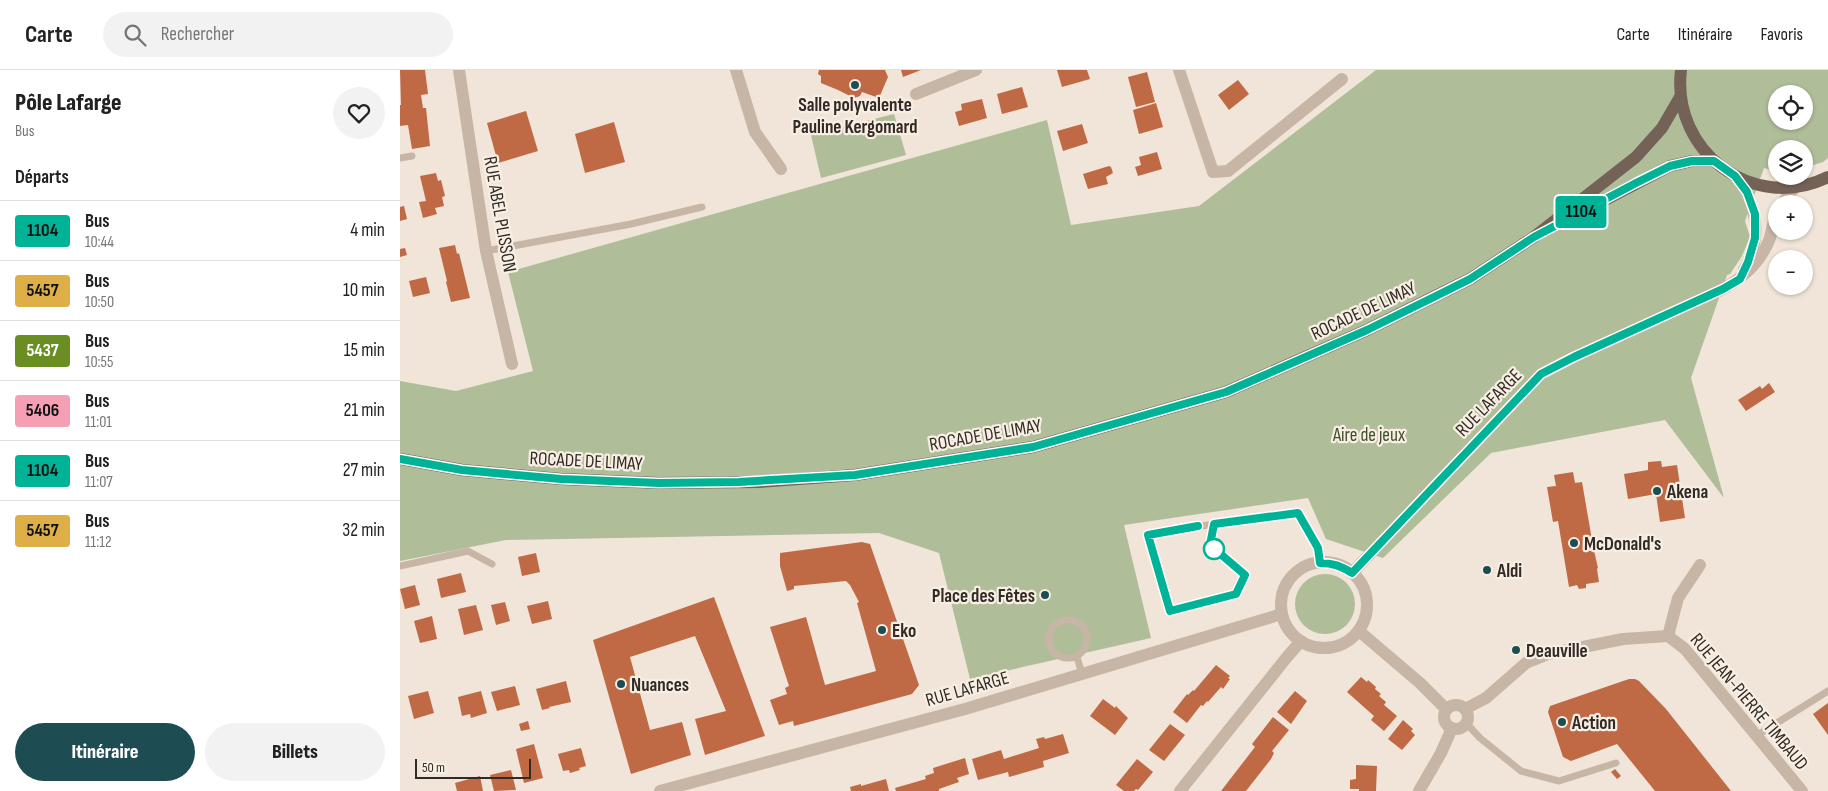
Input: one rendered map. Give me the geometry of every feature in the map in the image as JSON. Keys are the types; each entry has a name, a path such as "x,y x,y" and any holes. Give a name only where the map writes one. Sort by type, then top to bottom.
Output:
{"main road":[{"path":"1681,70 1680,97 1684,115 1691,132 1701,148 1714,161 1735,176 1767,186 1795,187 1814,183 1828,177"},
{"name":"ROCADE DE LIMAY","path":"400,459 462,470 561,479 659,483 739,482 855,475 1033,447 1226,392 1367,330 1470,279 1534,237 1636,156 1662,128 1680,97"},
{"name":"ROCADE DE LIMAY","path":"1534,237 1670,166 1692,161 1714,161"}],"street":[{"name":"RUE ABEL PLISSON","path":"459,70 486,251 512,364"},
{"path":"736,70 756,132 781,169"},
{"path":"916,94 976,70"},
{"path":"1179,70 1213,172 1228,171 1342,79"},
{"path":"1735,176 1747,192 1756,222 1753,249 1740,279"},
{"path":"1789,195 1795,187"},
{"name":"RUE LAFARGE","path":"1352,573 1541,374 1723,289 1751,270 1763,253 1769,240"},
{"path":"1332,563 1342,566 1352,573 1360,582 1367,607 1365,619 1359,631 1350,640 1332,647 1313,647 1292,634 1282,614 1281,602 1284,590 1298,571 1308,565 1332,563"},
{"name":"RUE JEAN-PIERRE TIMBAUD","path":"1668,636 1678,598 1700,565"},
{"name":"RUE LAFARGE","path":"660,791 965,709 1282,614"},
{"path":"1359,631 1420,683 1446,709"},
{"name":"RUE JEAN-PIERRE TIMBAUD","path":"1465,710 1486,698 1526,663 1548,654 1623,639 1668,636 1685,649 1802,791"},
{"path":"1180,791 1301,641"},
{"path":"1459,705 1468,716 1466,724 1460,728 1449,727 1444,721 1446,709 1459,705"},
{"path":"1419,791 1441,753 1452,728"}],"lane":[{"path":"400,158 412,156"},
{"path":"486,251 631,224 702,207"},
{"path":"1214,524 1210,545 1245,575 1236,594 1170,611 1148,535 1214,524 1298,513 1318,548 1320,563"},
{"path":"400,566 468,551 492,564"},
{"path":"1065,620 1077,622 1086,630 1088,642 1086,648 1077,656 1064,658 1058,655 1050,645 1050,632 1059,622 1065,620"},
{"path":"1077,656 1082,674"},
{"path":"1756,736 1828,691"},
{"path":"1466,724 1480,738 1521,771 1559,781 1616,763"}],"green space":[{"name":"Aire de jeux","path":"1376,70 1828,70 1828,158 1813,165 1813,140 1768,140 1768,169 1764,168 1745,221 1750,237 1742,256 1730,274 1727,275 1691,378 1724,498 1665,420 1491,453 1383,558 1326,539 1308,498 1124,525 1151,638 970,679 939,553 879,533 506,540 400,561 400,381 456,391 533,371 508,272 1047,120 1071,225 1199,206"},
{"path":"894,114 906,155 821,178 811,135"},
{"path":"1319,574 1331,574 1347,582 1353,592 1355,604 1353,616 1347,626 1331,634 1319,634 1303,626 1295,610 1295,598 1303,582"}],"building":[{"path":"400,70 425,70 428,94 421,95 423,108 426,108 430,146 412,149 408,125 400,126"},
{"name":"Salle polyvalente Pauline Kergomard","path":"819,70 885,70 888,77 879,98 862,92 860,96 854,98 821,83 821,76 818,74"},
{"path":"901,70 921,70 903,77"},
{"path":"1057,70 1087,70 1090,79 1062,87"},
{"path":"1147,72 1155,102 1136,107 1128,77"},
{"path":"1238,80 1249,94 1229,110 1218,95"},
{"path":"1022,87 1028,107 1002,114 997,94"},
{"path":"982,99 987,118 959,126 955,112 962,110 961,104"},
{"path":"1156,103 1163,127 1139,134 1133,110"},
{"path":"526,111 538,151 498,163 487,123"},
{"path":"614,122 625,162 585,173 575,134"},
{"path":"1082,124 1088,143 1063,151 1057,131"},
{"path":"1157,152 1162,169 1138,176 1135,167 1141,165 1139,157"},
{"path":"1109,166 1113,173 1106,177 1108,184 1088,189 1083,174"},
{"path":"436,173 438,181 441,180 445,196 442,197 444,206 435,208 437,214 423,218 419,202 426,201 420,176"},
{"path":"404,206 407,219 400,221 400,207"},
{"path":"455,245 457,254 459,253 470,298 451,302 439,248"},
{"path":"405,248 407,255 400,257 400,249"},
{"path":"426,277 430,293 413,297 409,281"},
{"path":"1769,383 1775,392 1746,411 1738,400 1760,386 1762,389"},
{"path":"1661,461 1662,467 1677,465 1685,518 1660,522 1656,494 1628,499 1624,474 1648,470 1648,462"},
{"path":"1573,472 1575,483 1582,482 1592,540 1595,545 1593,546 1599,582 1586,584 1586,588 1579,589 1577,585 1569,587 1558,521 1553,522 1547,487 1556,486 1554,475"},
{"name":"Eko","path":"862,542 870,544 919,685 912,694 794,726 793,721 779,725 770,700 787,694 785,688 789,686 770,627 806,617 825,685 876,671 857,603 859,602 850,585 846,581 794,586 794,589 787,591 780,566 780,553"},
{"path":"536,553 540,572 522,576 518,557"},
{"path":"461,573 466,592 441,598 437,579"},
{"path":"415,585 420,605 405,609 400,589"},
{"name":"Nuances","path":"714,597 765,736 705,755 695,719 726,711 695,636 630,657 650,730 682,722 691,755 631,774 593,640"},
{"path":"548,601 552,619 532,624 527,606"},
{"path":"505,602 510,621 496,625 491,605"},
{"path":"476,605 483,630 464,635 458,609"},
{"path":"432,616 437,639 420,643 414,621"},
{"name":"Deauville","path":"1520,645 1521,652 1512,654 1511,647"},
{"path":"1216,665 1230,676 1228,678 1230,679 1223,689 1221,687 1208,702 1203,706 1201,705 1187,723 1173,712 1187,694 1194,691"},
{"path":"1361,677 1376,687 1375,689 1381,694 1379,696 1386,702 1384,705 1397,716 1384,731 1371,720 1374,716 1347,692"},
{"path":"1629,679 1639,681 1666,709 1731,791 1655,791 1617,744 1571,761 1563,757 1548,712 1550,706"},
{"path":"566,681 571,702 542,710 536,689"},
{"path":"515,686 520,705 497,711 491,692"},
{"path":"428,691 434,713 414,719 408,696"},
{"path":"481,691 487,713 471,718 470,714 462,716 458,697"},
{"path":"1295,691 1307,701 1291,724 1277,712"},
{"path":"1103,699 1115,708 1116,706 1128,718 1115,735 1090,716"},
{"path":"1828,703 1828,735 1813,714"},
{"path":"1273,717 1289,730 1272,751 1274,753 1271,759 1246,791 1221,791 1255,747 1252,744"},
{"path":"1403,720 1413,729 1411,731 1415,735 1402,750 1388,739"},
{"path":"528,721 530,729 521,731 519,724"},
{"path":"1170,724 1185,735 1164,761 1149,750"},
{"path":"1063,734 1069,753 1043,761 1044,767 1009,777 1008,772 978,780 972,759 1001,750 1004,759 1039,748 1036,739 1044,737 1045,739"},
{"path":"534,744 543,778 524,783 516,749"},
{"path":"581,748 586,766 570,773 569,770 563,771 558,754"},
{"path":"965,758 969,774 957,778 959,782 939,789 939,791 896,791 895,788 926,779 925,776 934,773 933,768"},
{"path":"1137,759 1153,772 1138,790 1124,791 1116,785"},
{"path":"1356,765 1377,766 1376,791 1350,789 1350,780 1356,779"},
{"path":"1615,769 1621,776 1617,779 1611,772"},
{"path":"511,770 516,790 494,791 490,775"},
{"path":"480,776 483,791 457,791 455,783"},
{"path":"886,779 889,791 851,791 850,787"}],"bus line":[{"name":"1104","path":"400,459 462,470 561,479 659,483 759,482 855,475 1033,447 1226,392 1350,338 1470,279 1534,237 1670,166 1692,161 1714,161 1735,176 1747,192 1755,214 1755,238 1753,249 1740,279 1723,289 1541,374 1455,463 1376,550 1352,573 1342,566 1332,563 1320,563 1318,548 1298,513 1214,524 1210,545 1245,575 1236,594 1170,611 1148,535 1198,526"}],"place":[{"name":"Salle polyvalente Pauline Kergomard","path":"855,85"},
{"name":"Akena","path":"1657,491"},
{"name":"McDonald's","path":"1574,543"},
{"name":"Aldi","path":"1487,570"},
{"name":"Place des Fêtes","path":"1045,595"},
{"name":"Eko","path":"882,630"},
{"name":"Deauville","path":"1516,650"},
{"name":"Nuances","path":"621,684"},
{"name":"Action","path":"1562,722"}]}
